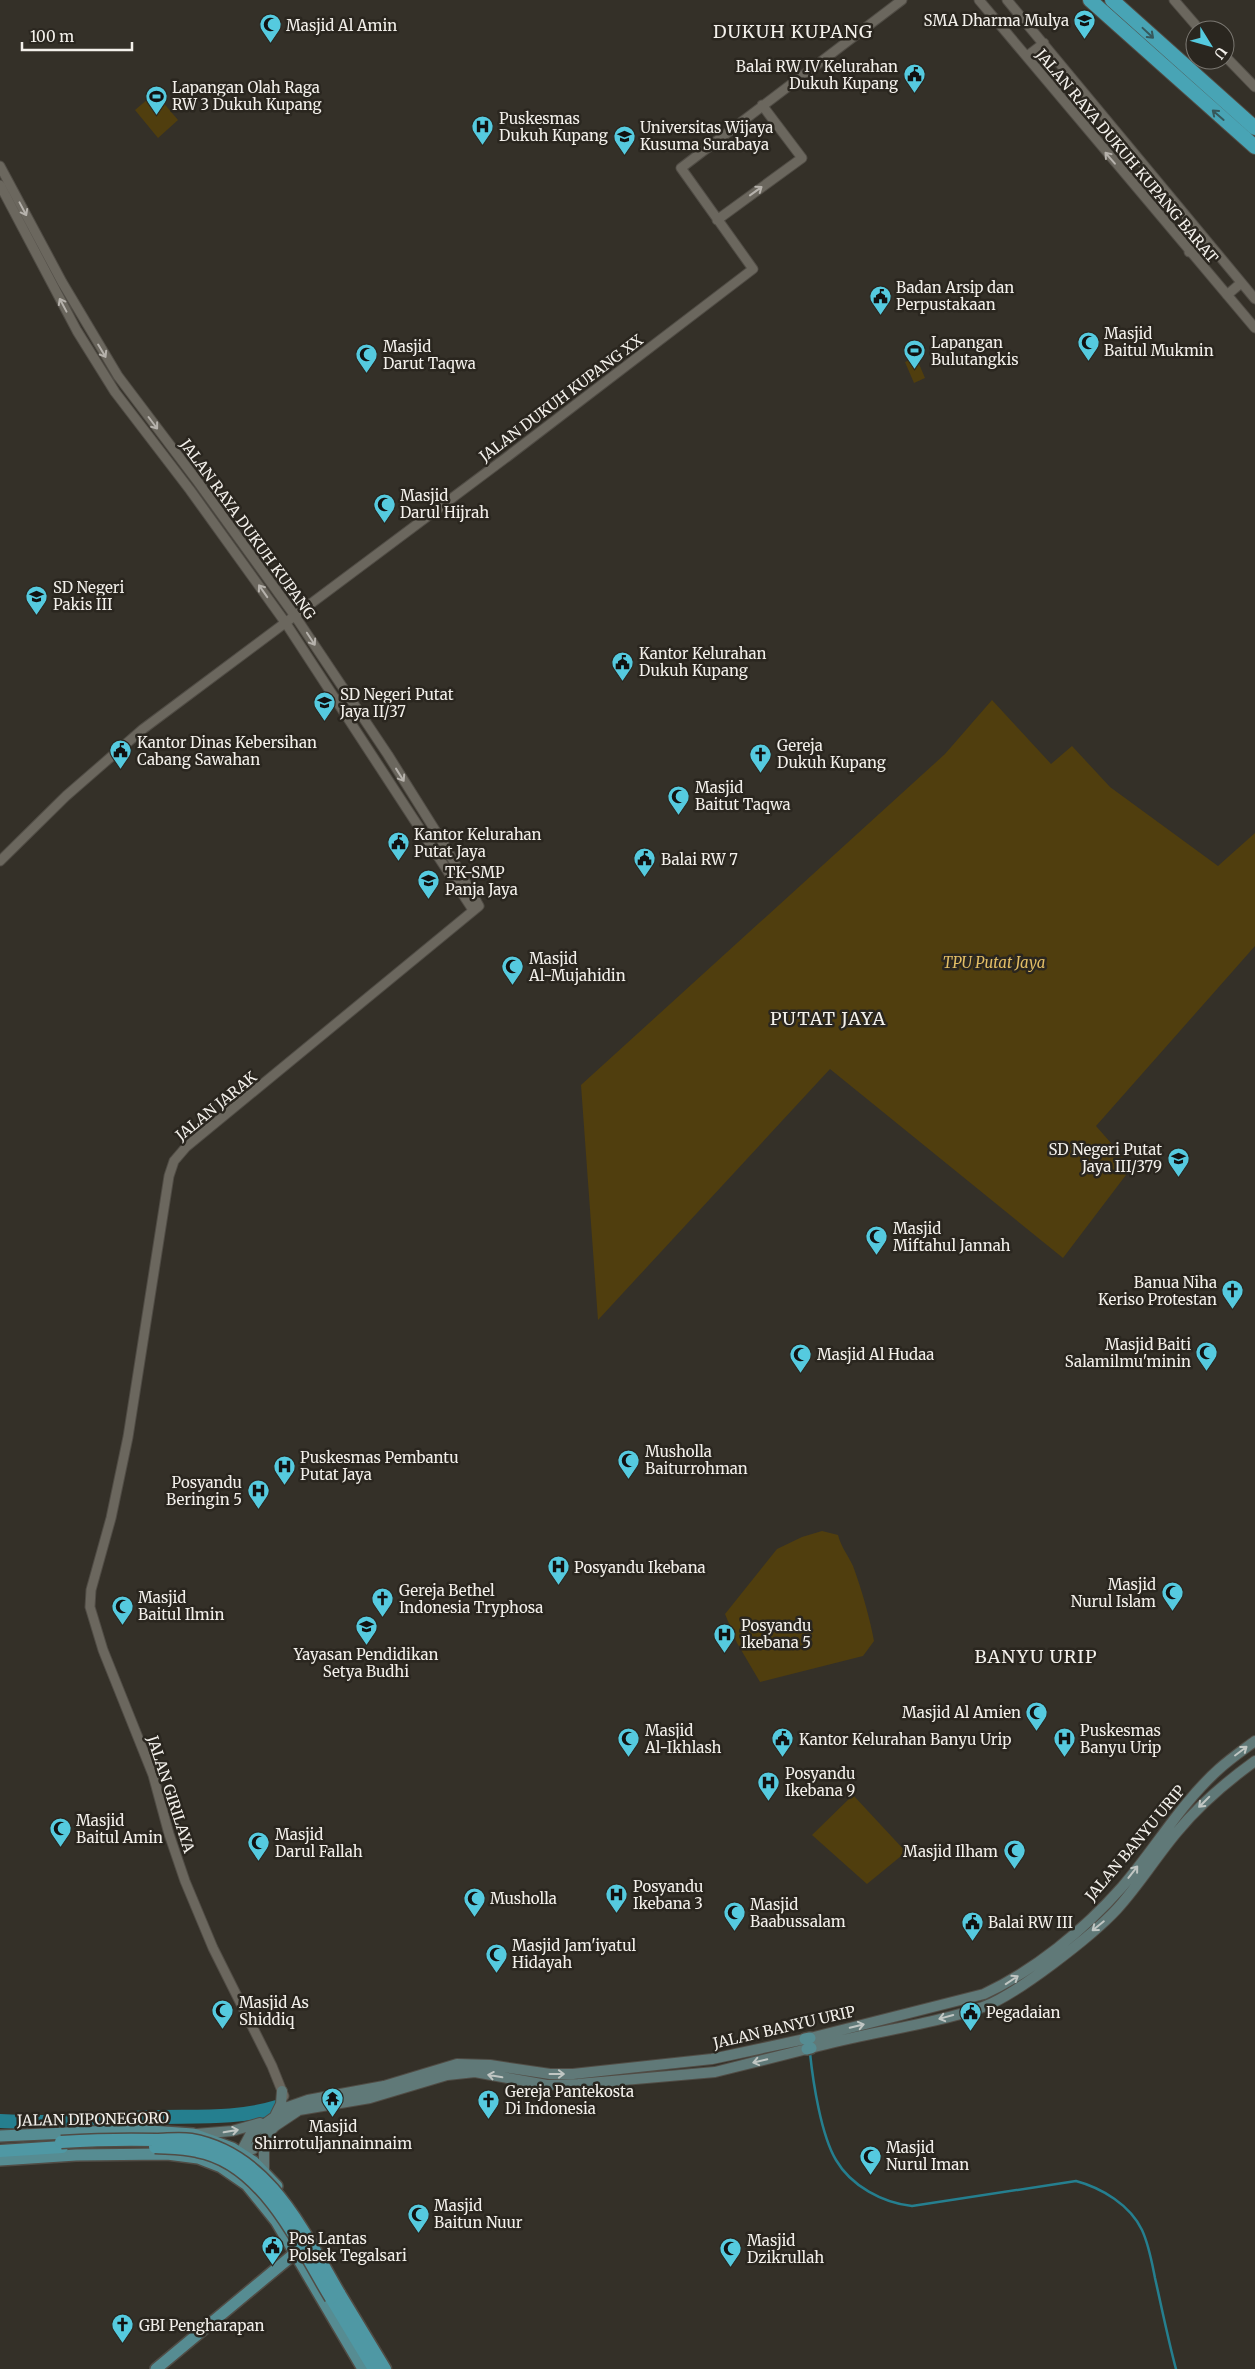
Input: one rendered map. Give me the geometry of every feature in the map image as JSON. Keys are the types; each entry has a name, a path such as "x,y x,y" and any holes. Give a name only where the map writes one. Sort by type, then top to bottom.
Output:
{"highway":[{"path":"1090,0 1255,147"},
{"path":"1112,0 1255,128"},
{"path":"0,2143 124,2139 189,2140 229,2153 255,2170 286,2205 385,2369"},
{"path":"0,2151 116,2146 170,2148 198,2151 230,2164 252,2180 276,2209 374,2369"}],"main road":[{"name":"JALAN BANYU URIP","path":"272,2121 285,2118 300,2110 370,2098 464,2072 475,2072 547,2085 715,2072 984,1994 1008,1983 1051,1952 1108,1901 1193,1797 1218,1770 1255,1741"},
{"name":"JALAN BANYU URIP","path":"211,2162 242,2154 260,2144 272,2121 288,2107 301,2102 384,2086 457,2064 482,2064 550,2074 573,2074 712,2059 808,2044 984,2006 1012,1992 1064,1954 1116,1910 1177,1832 1202,1804 1222,1785 1255,1761"},
{"path":"1108,1901 1116,1910"},
{"path":"282,2091 294,2100 301,2102"},
{"path":"246,2182 247,2171 254,2168 266,2172 264,2151 272,2121 281,2104 282,2091"},
{"path":"193,2134 232,2131 272,2121"},
{"path":"135,2130 143,2134 146,2140 144,2150 136,2154"},
{"name":"JALAN DIPONEGORO","path":"0,2136 135,2130 193,2134 222,2143 242,2154 266,2172 286,2196 392,2369"},
{"path":"0,2160 76,2155 172,2154 211,2162 231,2173 246,2182 276,2221 363,2369"},
{"path":"242,2154 241,2164 246,2182"},
{"path":"156,2369 295,2254 307,2240 306,2226"},
{"path":"312,2283 319,2274 332,2270"}],"street":[{"path":"717,220 802,158 762,105 902,0"},
{"name":"JALAN RAYA DUKUH KUPANG BARAT","path":"979,0 1189,252 1255,328"},
{"name":"JALAN RAYA DUKUH KUPANG BARAT","path":"1007,0 1255,299"},
{"path":"1174,0 1191,20"},
{"path":"1027,56 1044,43"},
{"path":"1235,66 1255,87"},
{"name":"JALAN DUKUH KUPANG XX","path":"0,861 66,796 143,729 753,269 681,168 762,105"},
{"name":"JALAN RAYA DUKUH KUPANG","path":"0,166 62,282 118,376 295,616 388,755 445,846 474,910"},
{"name":"JALAN RAYA DUKUH KUPANG","path":"0,185 77,332 105,377 285,622 474,910"},
{"path":"1189,252 1205,239"},
{"path":"1226,295 1241,282"},
{"path":"436,852 445,846"},
{"name":"JALAN JARAK","path":"128,1437 169,1176 174,1161 186,1147 474,910"},
{"name":"JALAN GIRILAYA","path":"128,1437 111,1518 91,1590 90,1607 93,1621 102,1650 153,1775 169,1834 185,1882 213,1948 288,2107"},
{"path":"285,2118 288,2107"}],"green space":[{"name":"Lapangan Olah Raga RW 3 Dukuh Kupang","path":"155,93 178,120 158,138 135,110"},
{"name":"Lapangan Bulutangkis","path":"916,357 925,378 914,383 905,362"},
{"name":"TPU Putat Jaya","path":"992,700 1051,764 1072,746 1110,787 1218,866 1255,833 1255,946 1096,1126 1132,1167 1063,1258 830,1069 598,1320 581,1085 945,754"},
{"path":"822,1531 838,1535 853,1566 865,1603 874,1641 863,1656 760,1682 737,1643 725,1614 777,1549 802,1537"},
{"path":"853,1795 906,1852 867,1884 812,1835"}],"waterway":[{"path":"810,2053 818,2108 826,2137 836,2160 850,2178 879,2197 912,2206 1076,2181 1096,2188 1123,2205 1137,2221 1147,2242 1176,2369"},
{"path":"0,2121 58,2122 217,2116 263,2111 277,2107"}],"place":[{"name":"SMA Dharma Mulya","path":"1085,39"},
{"name":"Masjid Al Amin","path":"270,44"},
{"name":"Balai RW IV Kelurahan Dukuh Kupang","path":"914,94"},
{"name":"Lapangan Olah Raga RW 3 Dukuh Kupang","path":"156,115"},
{"name":"Puskesmas Dukuh Kupang","path":"483,146"},
{"name":"Universitas Wijaya Kusuma Surabaya","path":"624,155"},
{"name":"Badan Arsip dan Perpustakaan","path":"880,315"},
{"name":"Masjid Baitul Mukmin","path":"1088,361"},
{"name":"Lapangan Bulutangkis","path":"915,370"},
{"name":"Masjid Darut Taqwa","path":"367,374"},
{"name":"Masjid Darul Hijrah","path":"384,523"},
{"name":"SD Negeri Pakis III","path":"37,615"},
{"name":"Kantor Kelurahan Dukuh Kupang","path":"623,681"},
{"name":"SD Negeri Putat Jaya II/37","path":"324,722"},
{"name":"Kantor Dinas Kebersihan Cabang Sawahan","path":"121,770"},
{"name":"Gereja Dukuh Kupang","path":"761,773"},
{"name":"Masjid Baitut Taqwa","path":"679,815"},
{"name":"Kantor Kelurahan Putat Jaya","path":"398,862"},
{"name":"Balai RW 7","path":"645,878"},
{"name":"TK-SMP Panja Jaya","path":"429,900"},
{"name":"Masjid Al-Mujahidin","path":"513,986"},
{"name":"SD Negeri Putat Jaya III/379","path":"1178,1177"},
{"name":"Masjid Miftahul Jannah","path":"877,1256"},
{"name":"Banua Niha Keriso Protestan","path":"1233,1310"},
{"name":"Masjid Baiti Salamilmu'minin","path":"1207,1372"},
{"name":"Masjid Al Hudaa","path":"801,1373"},
{"name":"Musholla Baiturrohman","path":"629,1479"},
{"name":"Puskesmas Pembantu Putat Jaya","path":"284,1485"},
{"name":"Posyandu Beringin 5","path":"258,1510"},
{"name":"Posyandu Ikebana","path":"558,1586"},
{"name":"Masjid Nurul Islam","path":"1172,1612"},
{"name":"Gereja Bethel Indonesia Tryphosa","path":"383,1618"},
{"name":"Masjid Baitul Ilmin","path":"122,1625"},
{"name":"Yayasan Pendidikan Setya Budhi","path":"366,1645"},
{"name":"Posyandu Ikebana 5","path":"725,1653"},
{"name":"Masjid Al Amien","path":"1037,1731"},
{"name":"Masjid Al-Ikhlash","path":"629,1758"},
{"name":"Kantor Kelurahan Banyu Urip","path":"783,1758"},
{"name":"Puskesmas Banyu Urip","path":"1064,1758"},
{"name":"Posyandu Ikebana 9","path":"769,1801"},
{"name":"Masjid Baitul Amin","path":"60,1848"},
{"name":"Masjid Darul Fallah","path":"259,1862"},
{"name":"Masjid Ilham","path":"1014,1870"},
{"name":"Posyandu Ikebana 3","path":"617,1914"},
{"name":"Musholla","path":"474,1917"},
{"name":"Masjid Baabussalam","path":"734,1932"},
{"name":"Balai RW III","path":"972,1941"},
{"name":"Masjid Jam'iyatul Hidayah","path":"496,1973"},
{"name":"Masjid As Shiddiq","path":"223,2030"},
{"name":"Pegadaian","path":"970,2031"},
{"name":"Masjid Shirrotuljannainnaim","path":"333,2117"},
{"name":"Gereja Pantekosta Di Indonesia","path":"489,2119"},
{"name":"Masjid Nurul Iman","path":"870,2175"},
{"name":"Masjid Baitun Nuur","path":"418,2233"},
{"name":"Pos Lantas Polsek Tegalsari","path":"273,2266"},
{"name":"Masjid Dzikrullah","path":"731,2268"},
{"name":"GBI Pengharapan","path":"123,2344"}],"district":[{"name":"DUKUH KUPANG","path":"793,31"},
{"name":"PUTAT JAYA","path":"828,1018"},
{"name":"BANYU URIP","path":"1036,1656"}]}
